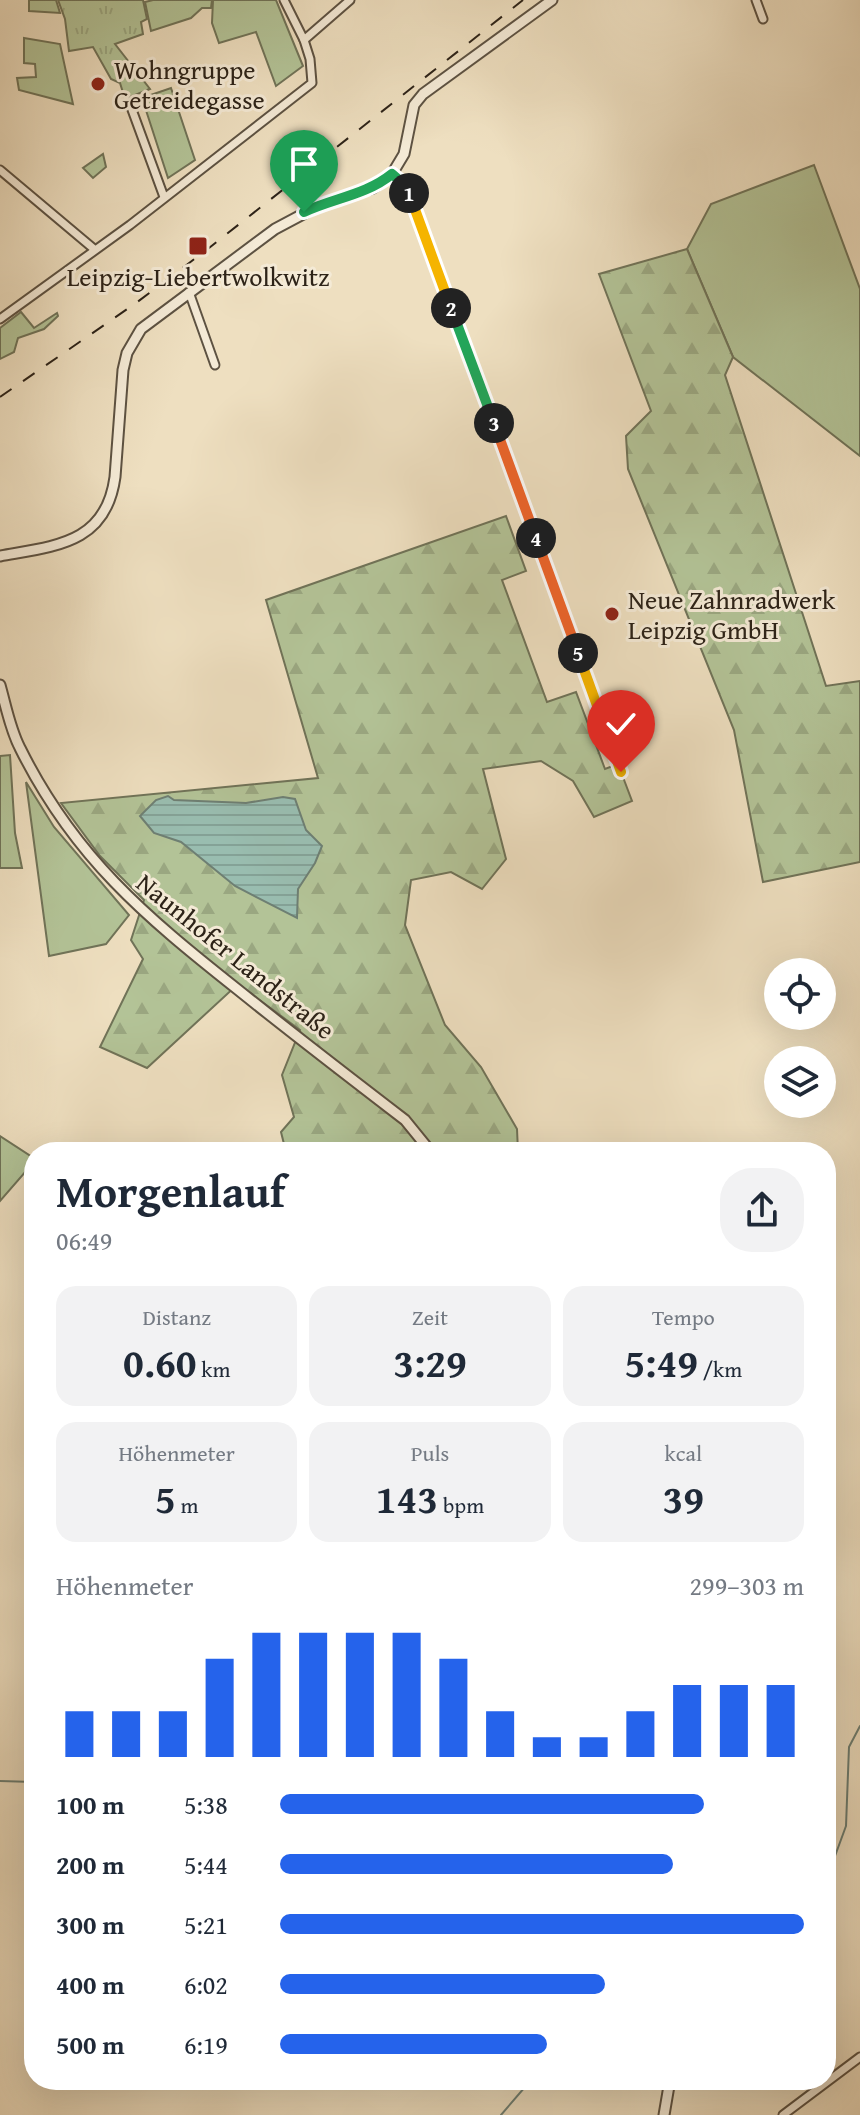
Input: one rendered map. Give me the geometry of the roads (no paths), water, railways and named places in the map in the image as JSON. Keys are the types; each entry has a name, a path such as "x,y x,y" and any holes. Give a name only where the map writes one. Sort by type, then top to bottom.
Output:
{"street":[{"path":"0,319 130,225 312,83 310,59 304,40 284,0"},
{"path":"304,40 350,0"},
{"path":"0,556 72,540 90,529 104,513 115,477 123,370 127,353 141,329 253,244 304,212 364,192 392,174 404,154 414,105 423,94 552,0"},
{"path":"756,0 763,19"},
{"path":"131,107 164,197"},
{"path":"0,170 94,249"},
{"path":"392,174 407,187 621,772"},
{"path":"189,292 215,365"},
{"name":"Naunhofer Landstraße","path":"0,685 20,748 65,825 110,880 198,958 405,1120 423,1142"},
{"path":"836,2075 860,2057"},
{"path":"664,2115 668,2090"},
{"path":"783,2115 816,2090"}],"water":[{"path":"168,796 174,800 246,803 283,797 295,799 306,830 322,846 298,889 297,918 235,886 181,842 154,833 140,816 156,800"}],"waterway":[{"path":"836,1853 846,1826 849,1747 860,1726"},
{"path":"0,1781 24,1782"},
{"path":"501,2115 522,2090"}],"railway":[{"path":"0,397 136,303 209,248 523,0"}],"place":[{"name":"Wohngruppe Getreidegasse","path":"98,84"},
{"name":"Leipzig-Liebertwolkwitz","path":"198,246"},
{"name":"Neue Zahnradwerk Leipzig GmbH","path":"612,614"}]}
